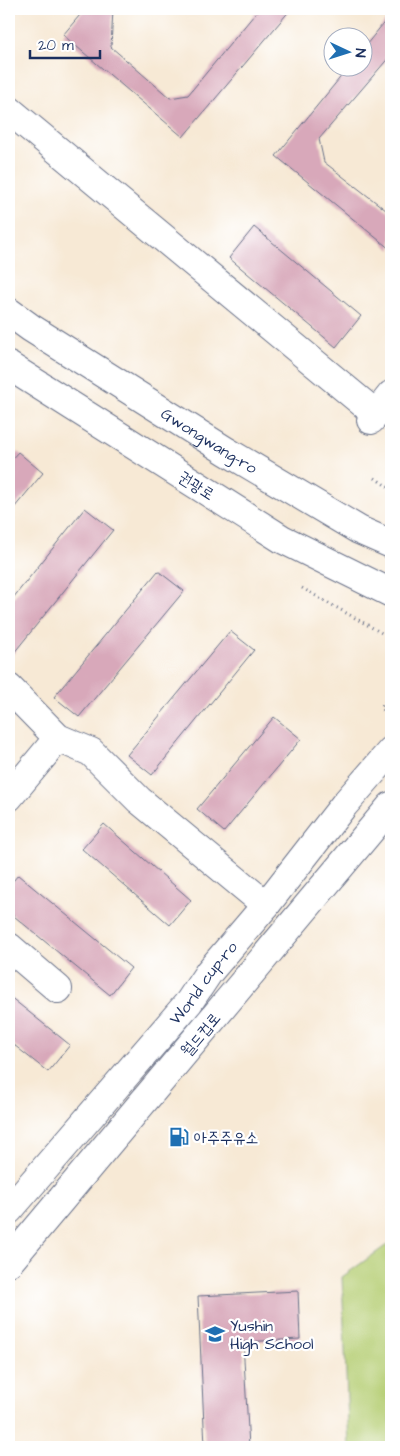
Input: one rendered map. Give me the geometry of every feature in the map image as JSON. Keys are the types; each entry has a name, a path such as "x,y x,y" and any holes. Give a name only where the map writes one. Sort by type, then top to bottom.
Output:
{"street":[{"path":"9,110 379,410"},
{"name":"Gwongwang-ro","path":"9,312 20,323 226,451 359,530 391,544"},
{"name":"권광로","path":"9,366 282,539 391,593"},
{"path":"9,688 58,738 91,752 139,800 266,905"},
{"path":"9,798 58,738"},
{"name":"World cup-ro","path":"9,1210 188,1002 209,972 266,905 344,805 391,751"},
{"name":"월드컵로","path":"9,1262 391,806"},
{"path":"9,947 58,989"}],"path":[{"path":"375,478 391,489"},
{"path":"302,588 387,636 391,644"},
{"path":"391,693 381,708 391,721"}],"green space":[{"path":"391,1242 391,1447 349,1447 342,1277"}],"building":[{"path":"85,9 113,9 111,47 170,98 188,95 259,9 291,9 183,137 63,35"},
{"path":"391,14 391,55 372,77 372,38"},
{"path":"340,78 371,78 319,139 324,162 391,214 391,250 276,156"},
{"path":"254,227 361,316 336,347 229,258"},
{"path":"18,452 43,473 9,514 9,462"},
{"path":"85,508 113,530 9,659 9,603"},
{"path":"158,571 184,591 79,717 54,697"},
{"path":"230,631 254,650 152,775 127,755"},
{"path":"274,717 301,739 224,832 197,809"},
{"path":"104,824 191,900 170,925 82,849"},
{"path":"18,875 131,968 110,995 9,912 9,886"},
{"path":"9,996 70,1045 48,1072 9,1041"},
{"path":"298,1291 300,1339 243,1342 249,1447 205,1447 198,1296"}],"place":[{"name":"아주주유소","path":"179,1137"},
{"name":"Yushin High School","path":"215,1334"}]}
